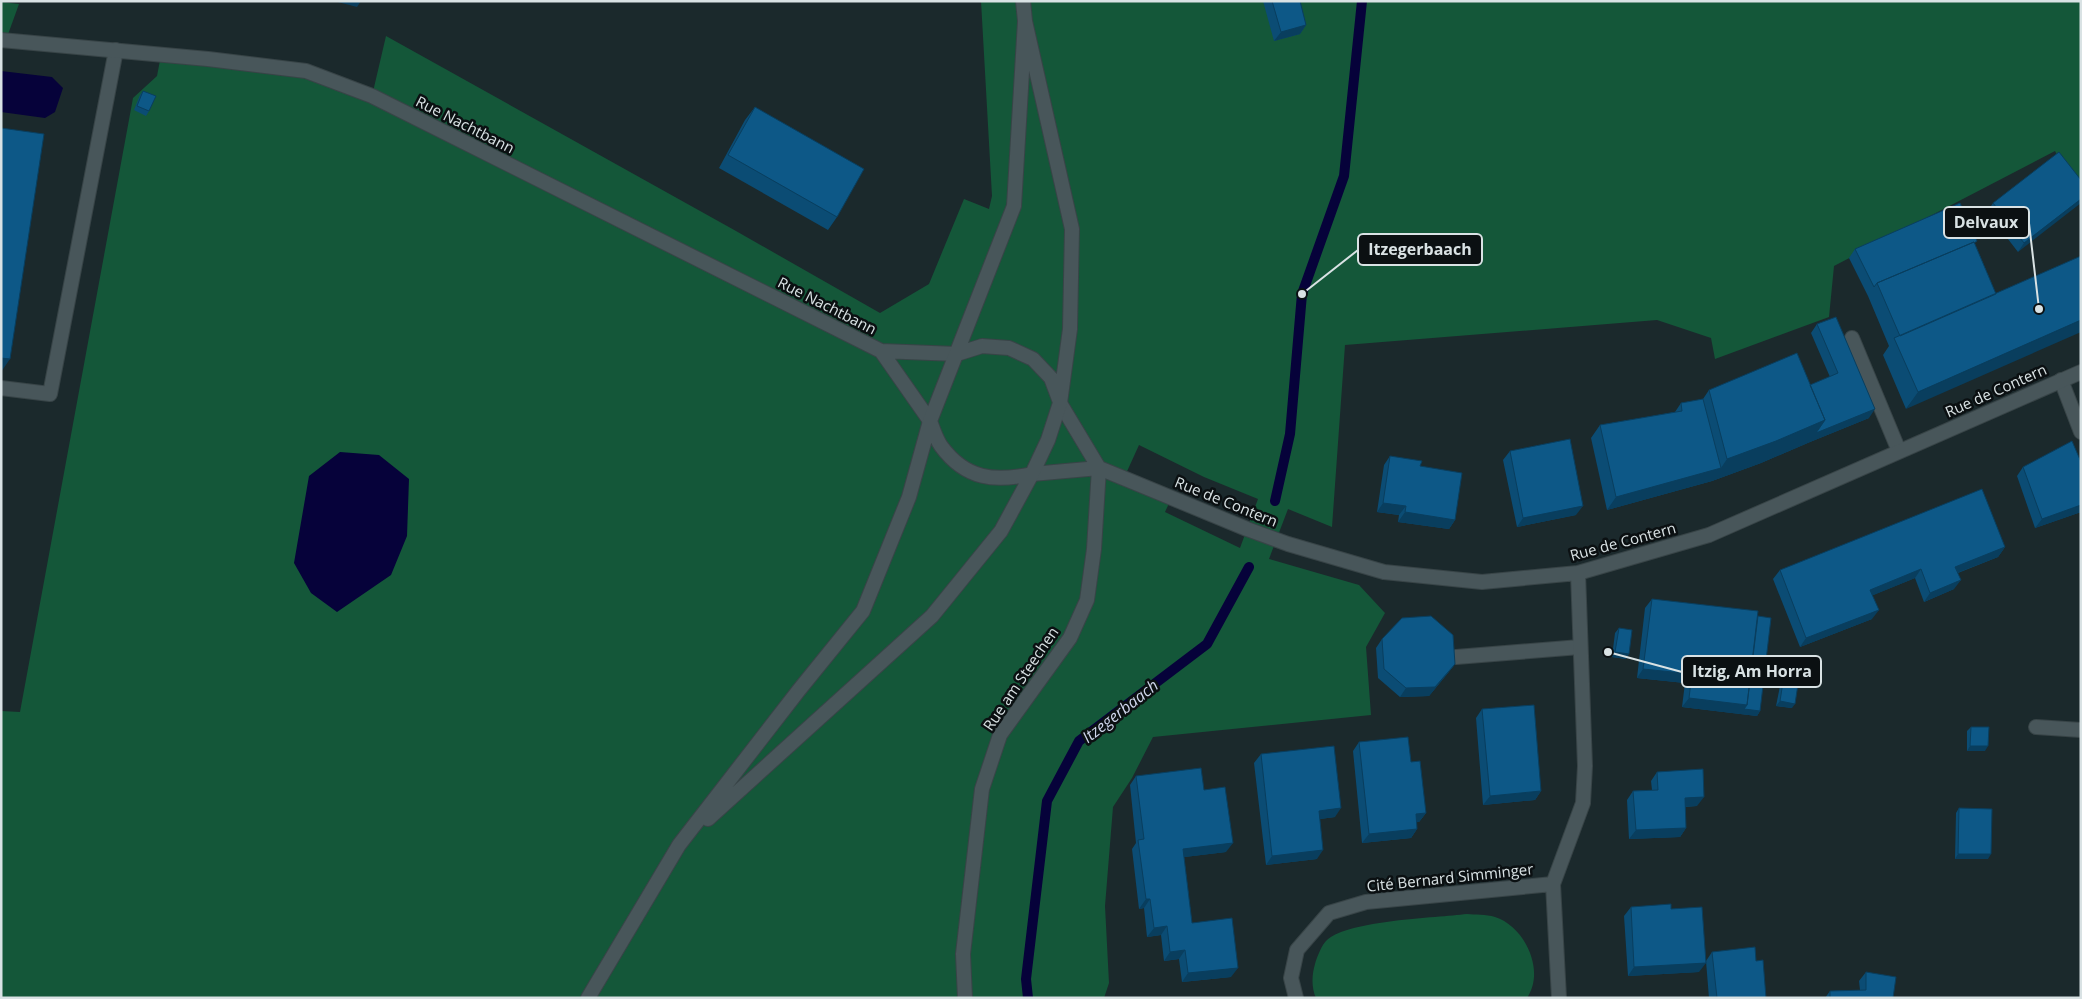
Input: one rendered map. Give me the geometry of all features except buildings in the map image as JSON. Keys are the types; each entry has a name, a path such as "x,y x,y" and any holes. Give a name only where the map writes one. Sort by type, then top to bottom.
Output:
{"street":[{"path":"679,845 932,616 1001,531 1048,440 1060,403 1070,329 1072,229 1025,20 1023,1"},
{"path":"588,998 679,845 799,690 864,611 909,497 930,421 1014,206 1025,20"},
{"name":"Rue Nachtbann","path":"1,40 208,59 306,71 372,96 881,352 957,354"},
{"path":"1,388 50,394 116,50"},
{"path":"1852,338 1900,451"},
{"path":"957,354 982,346 1009,348 1033,359 1050,378 1060,403 1099,468"},
{"name":"Rue Nachtbann","path":"881,352 930,421"},
{"name":"Rue de Contern","path":"1032,474 1099,468 1288,544 1384,572 1482,582 1578,573 1709,535 2081,372"},
{"path":"2061,380 2081,432"},
{"path":"930,421 940,445 958,464 965,468 981,476 1007,480 1032,474"},
{"name":"Rue am Steechen","path":"965,998 963,954 982,789 1000,735 1070,638 1087,600 1094,549 1099,468"},
{"name":"Cité Bernard Simminger","path":"1559,998 1554,884 1582,803 1585,766 1578,573"},
{"path":"1456,658 1580,647"},
{"path":"2036,727 2081,730"},
{"name":"Cité Bernard Simminger","path":"1296,998 1291,978 1297,950 1329,913 1366,902 1554,884"}],"green space":[{"path":"981,1 2081,1 2081,202 2055,151 1834,266 1829,317 1715,359 1711,338 1657,320 1345,345 1332,527 1288,509 1269,559 1359,585 1385,613 1366,647 1371,715 1153,737 1132,778 1113,807 1105,906 1109,983 1104,998 1,998 1,711 20,712 133,98 157,76 161,55 306,71 372,96 386,36 880,313 929,284 964,199 989,209 992,196","holes":["1139,445 1204,477 1258,499 1240,548 1165,512 1172,497 1124,478"]},
{"path":"1,2 19,4 6,40 1,40"},
{"path":"1467,914 1495,917 1505,922 1523,939 1533,962 1534,975 1532,987 1527,998 1316,998 1312,981 1316,961 1325,942 1338,933 1373,924"}],"shaded area":[{"path":"1,71 52,77 63,88 55,112 45,118 1,112"},
{"path":"340,452 379,455 409,479 407,536 391,575 337,612 311,593 294,563 309,476"}],"waterway":[{"name":"Itzegerbaach","path":"1275,501 1290,434 1302,294 1344,176 1362,1"},
{"name":"Itzegerbaach","path":"1028,998 1026,979 1047,801 1079,741 1207,644 1249,567"}],"place":[{"name":"Itzegerbaach","path":"1302,294"},
{"name":"Delvaux","path":"2039,309"},
{"name":"Itzig, Am Horra","path":"1608,652"}]}
